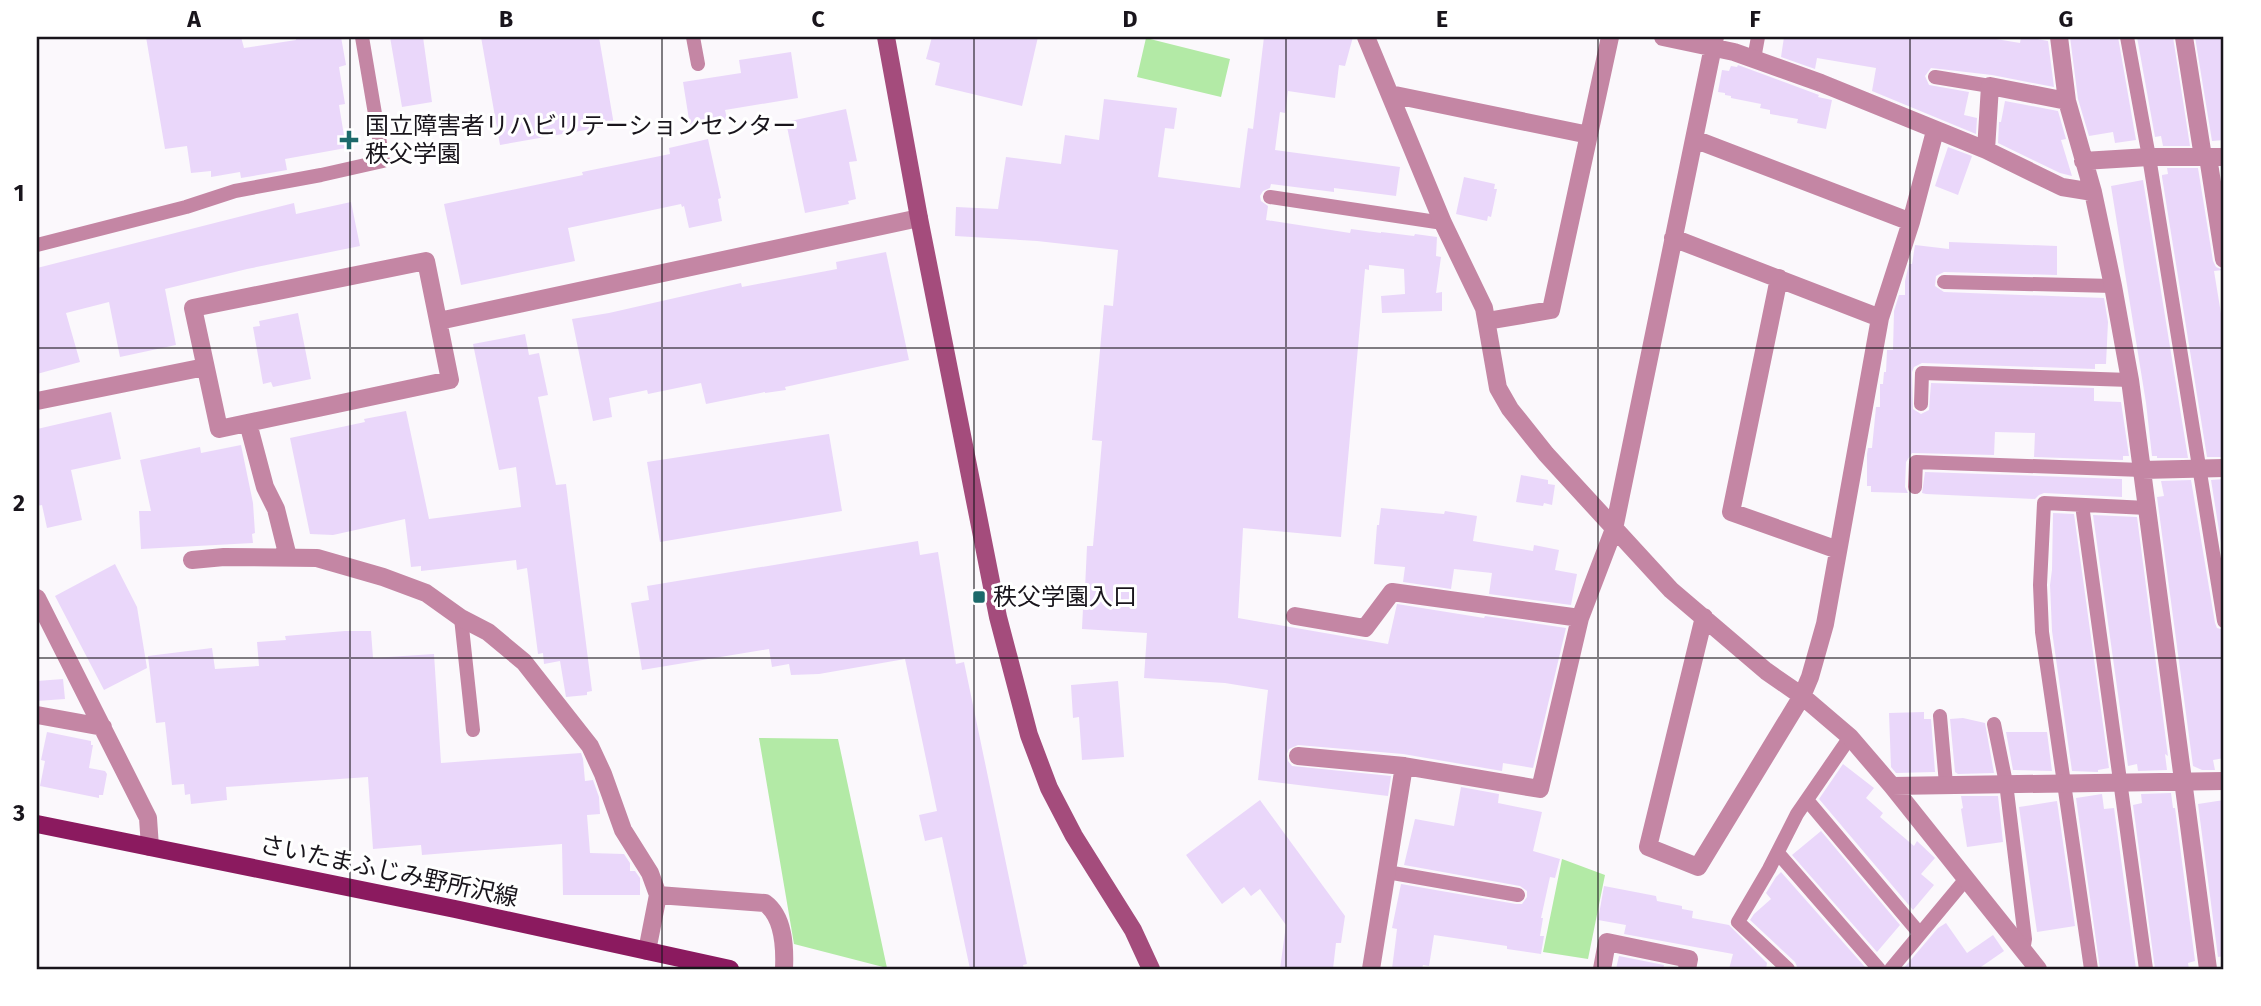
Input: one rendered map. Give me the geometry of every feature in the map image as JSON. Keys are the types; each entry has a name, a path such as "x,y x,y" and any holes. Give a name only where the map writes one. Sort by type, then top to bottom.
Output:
{"main road":[{"name":"さいたまふじみ野所沢線","path":"37,824 455,909 730,969"}],"street":[{"path":"886,37 998,617 1029,735 1049,788 1074,836 1133,930 1152,969"},
{"path":"1366,37 1443,223 1484,308 1498,388 1510,410 1546,454 1671,590 1766,671 1802,696 1850,737 2038,969"},
{"path":"1487,321 1551,310 1609,37"},
{"path":"1663,37 1714,43 1986,150 2062,187 2093,192"},
{"path":"2059,37 2067,101 2093,192 2130,380 2208,969"},
{"path":"2184,37 2212,157 2224,259"},
{"path":"1298,756 1404,766 1540,789 1580,618 1614,529 1714,43"},
{"path":"1986,150 1990,86 2067,101"},
{"path":"1390,94 1589,135"},
{"path":"1704,617 1648,847 1698,867 1802,696 1810,677 1825,624 1880,318 1911,222 1935,131"},
{"path":"1694,139 1911,222"},
{"path":"2083,161 2212,157"},
{"path":"439,321 919,218"},
{"path":"1673,238 1880,318"},
{"path":"426,261 450,380 219,429 205,367 193,308 426,261"},
{"path":"1779,278 1731,512 1838,550"},
{"path":"37,401 205,367"},
{"path":"248,423 265,486 276,509 288,557"},
{"path":"2142,470 2224,468"},
{"path":"192,560 224,557 317,558 383,577 426,593 461,618 488,632 524,662 590,746 622,830 650,873 658,895 647,951"},
{"path":"1295,616 1365,628 1392,592 1580,618"},
{"path":"37,598 148,818 150,847"},
{"path":"37,715 103,727"},
{"path":"1371,969 1404,766"},
{"path":"1892,786 2224,781"},
{"path":"658,895 765,903 773,909 779,922 785,969"},
{"path":"1602,969 1607,942 1689,959 1687,969"}],"lane":[{"path":"37,245 187,207 235,191 321,176 383,161 362,37"},
{"path":"693,37 698,64"},
{"path":"1754,59 1758,37"},
{"path":"2127,37 2224,621"},
{"path":"1935,77 1990,86"},
{"path":"1270,197 1443,223"},
{"path":"1944,282 2113,286"},
{"path":"1920,404 1922,373 2130,380"},
{"path":"1915,487 1916,462 2142,470"},
{"path":"2091,969 2042,632 2040,585 2044,503 2147,508"},
{"path":"2082,505 2146,969"},
{"path":"461,618 473,730"},
{"path":"1940,716 1946,785"},
{"path":"1994,724 2006,783 2025,939 2023,951"},
{"path":"1788,969 1738,922 1797,814 1850,737"},
{"path":"1807,800 1920,934"},
{"path":"1778,853 1879,969"},
{"path":"1387,872 1518,895"},
{"path":"1891,969 1965,880"}],"green space":[{"path":"1146,38 1230,59 1221,97 1137,77"},
{"path":"759,738 838,739 887,968 794,944"},
{"path":"1562,859 1605,875 1588,959 1543,952"}],"building":[{"path":"146,37 241,37 244,48 296,40 296,37 341,37 346,65 339,67 345,104 339,105 346,148 285,159 287,170 241,178 240,172 211,177 211,171 191,173 187,146 165,149"},
{"path":"390,37 423,37 432,102 402,107"},
{"path":"481,37 599,37 614,125 500,145"},
{"path":"932,37 1038,37 1022,106 935,85 940,63 926,59"},
{"path":"1264,37 1353,37 1345,66 1339,65 1335,98 1288,91 1285,113 1280,112 1275,150 1400,167 1396,196 1271,184 1260,196 1261,201 1268,206 1266,220 1350,233 1351,229 1437,237 1436,256 1441,257 1436,293 1442,292 1442,311 1382,313 1381,296 1405,294 1404,269 1369,265 1369,270 1365,269 1341,537 1243,528 1238,618 1388,644 1397,604 1566,628 1533,768 1503,763 1502,771 1403,754 1298,745 1289,749 1287,754 1292,766 1391,776 1388,796 1258,780 1268,690 1225,683 1144,678 1147,633 1082,629 1083,608 1073,608 1074,589 1085,589 1087,546 1093,546 1102,441 1092,440 1104,305 1113,306 1118,250 955,236 956,207 998,209 1006,157 1061,164 1065,135 1099,140 1104,99 1177,108 1174,129 1165,128 1158,177 1240,188 1248,128 1253,129"},
{"path":"1784,37 1984,37 2020,43 2021,37 2026,37 2048,41 2054,87 1992,75 1931,68 1925,76 1929,85 1969,92 1964,115 1977,118 1976,134 1872,91 1876,68 1817,58 1815,69 1781,57"},
{"path":"2070,37 2118,37 2136,140 2115,143 2113,132 2089,136 2078,99"},
{"path":"2137,37 2173,37 2190,146 2163,146 2161,136 2155,137"},
{"path":"2195,37 2224,37 2224,140 2212,141"},
{"path":"791,52 798,98 725,110 727,119 690,126 683,82 741,73 739,60"},
{"path":"1738,65 1832,100 1826,129 1797,123 1798,119 1770,114 1770,110 1760,108 1761,104 1731,98 1718,92 1722,70 1729,71 1731,66"},
{"path":"2005,101 2058,111 2066,139 2061,140 2072,176 2060,173 1998,143 1999,122"},
{"path":"846,109 857,161 849,162 856,199 848,201 849,204 805,213 786,122"},
{"path":"708,139 721,198 718,199 722,221 689,228 684,206 681,204 568,228 575,261 461,285 444,204 670,154 669,148"},
{"path":"1948,147 1972,156 1958,195 1935,186"},
{"path":"2167,168 2198,168 2213,261 2216,267 2223,270 2214,271 2224,332 2224,457 2207,457 2162,177 2168,174"},
{"path":"1464,177 1495,184 1494,189 1497,189 1491,217 1488,216 1487,221 1456,214"},
{"path":"2143,180 2188,458 2152,456 2111,186"},
{"path":"351,202 360,246 165,289 176,345 120,357 109,302 66,313 80,362 37,374 37,268 294,203 296,214"},
{"path":"1949,242 2057,246 2057,275 1944,272 1936,276 1935,286 1944,292 2104,298 2108,322 2106,364 2095,364 2095,369 1922,363 1914,367 1912,372 1913,409 1921,414 1929,410 1931,383 2094,388 2094,401 2121,402 2129,456 2123,456 2123,460 2034,457 2035,433 1995,432 1994,455 1912,453 1906,462 1905,487 1908,493 1871,492 1871,486 1867,486 1867,454 1868,448 1872,448 1876,407 1880,407 1880,384 1883,384 1886,372 1887,350 1893,350 1894,311 1899,295 1905,295 1905,281 1909,264 1912,264 1915,245 1949,249"},
{"path":"886,252 909,360 785,387 786,390 706,404 701,383 648,394 647,390 609,398 612,417 593,421 572,319 741,283 742,287 837,269 836,262"},
{"path":"298,313 311,379 273,387 271,382 263,384 253,327 260,326 259,321"},
{"path":"525,334 529,355 539,353 548,395 538,397 556,485 566,484 592,691 587,692 587,695 566,697 560,661 544,664 543,653 538,654 527,568 517,570 516,560 421,571 421,566 411,567 405,519 333,535 310,534 290,438 406,411 429,519 521,507 516,467 499,470 473,344"},
{"path":"111,412 121,459 71,470 82,520 47,528 42,505 37,506 37,429"},
{"path":"829,434 842,511 660,542 647,462"},
{"path":"241,445 253,503 253,543 141,549 139,511 151,511 140,460 200,447 201,453"},
{"path":"1925,472 2122,479 2122,497 2044,493 2035,499 1926,494 1922,493"},
{"path":"1521,475 1548,480 1548,484 1555,485 1552,505 1516,502"},
{"path":"2224,479 2224,562 2211,480"},
{"path":"2191,480 2215,623 2217,628 2224,630 2224,758 2213,760 2215,770 2202,770 2193,766 2157,497 2164,496 2161,481"},
{"path":"1381,508 1444,514 1445,511 1477,516 1473,541 1533,551 1534,545 1559,550 1555,570 1577,574 1571,605 1489,594 1492,573 1454,569 1451,589 1403,582 1405,567 1374,564"},
{"path":"2053,513 2074,514 2109,768 2098,772 2072,771 2052,631 2050,585"},
{"path":"2093,515 2137,517 2168,756 2165,754 2167,770 2138,771 2137,764 2128,766"},
{"path":"918,541 920,555 938,552 956,664 964,662 1027,964 1023,965 1024,969 970,969 942,837 925,841 919,815 937,811 905,659 819,674 791,675 789,664 772,667 769,649 642,670 631,603 649,600 647,586"},
{"path":"115,564 137,607 147,668 104,690 55,596"},
{"path":"371,631 373,658 434,654 441,763 581,753 585,781 593,780 599,797 600,814 587,815 590,853 624,854 630,863 630,871 635,871 640,878 640,895 563,895 562,844 422,855 421,845 373,849 368,777 226,787 227,800 191,804 190,794 185,795 184,784 172,785 165,722 156,723 148,656 212,648 215,669 259,666 257,642 286,640 285,636"},
{"path":"63,679 65,699 37,701 37,681"},
{"path":"1118,681 1124,757 1082,760 1079,717 1073,718 1071,685"},
{"path":"1924,712 1924,719 1931,719 1935,772 1896,773 1891,767 1889,713"},
{"path":"1963,718 1985,723 1994,773 1955,772 1950,719"},
{"path":"47,732 91,741 93,745 89,768 105,771 107,774 103,795 99,795 99,798 40,786 45,761 41,760"},
{"path":"2006,732 2047,732 2052,771 2013,770"},
{"path":"1843,764 1874,788 1866,798 1883,813 1880,817 1914,846 1917,841 1935,858 1921,874 1934,885 1913,910 1819,799"},
{"path":"1461,787 1499,794 1498,803 1542,812 1533,851 1560,859 1555,878 1550,877 1541,918 1540,936 1544,936 1541,954 1434,935 1429,966 1423,965 1422,969 1392,969 1397,929 1392,928 1401,884 1516,904 1522,904 1527,897 1527,891 1520,886 1404,865 1415,819 1454,826"},
{"path":"2171,793 2195,961 2188,963 2189,969 2155,969 2133,805 2142,803 2141,794"},
{"path":"2102,794 2104,809 2114,808 2136,969 2100,969 2076,798"},
{"path":"1961,796 1998,796 2003,842 1967,847"},
{"path":"1260,800 1345,916 1341,943 1336,943 1333,969 1280,969 1286,925 1260,889 1251,896 1244,887 1222,904 1186,855"},
{"path":"2224,800 2224,956 2218,957 2198,804"},
{"path":"2057,801 2075,926 2037,932 2019,807"},
{"path":"1821,831 1900,925 1877,952 1792,855"},
{"path":"1781,872 1865,967 1863,969 1798,969 1795,962 1750,920 1771,899 1766,893"},
{"path":"1604,886 1656,896 1657,901 1693,911 1692,918 1729,925 1767,963 1766,969 1729,969 1733,954 1624,934 1626,925 1598,920"},
{"path":"1946,923 1967,953 1993,935 2004,951 1978,969 1903,969 1938,928"},
{"path":"1619,956 1664,965 1663,969 1616,969"}],"place":[{"name":"国立障害者リハビリテーションセンター 秩父学園","path":"349,140"},
{"name":"秩父学園入口","path":"979,597"}]}
